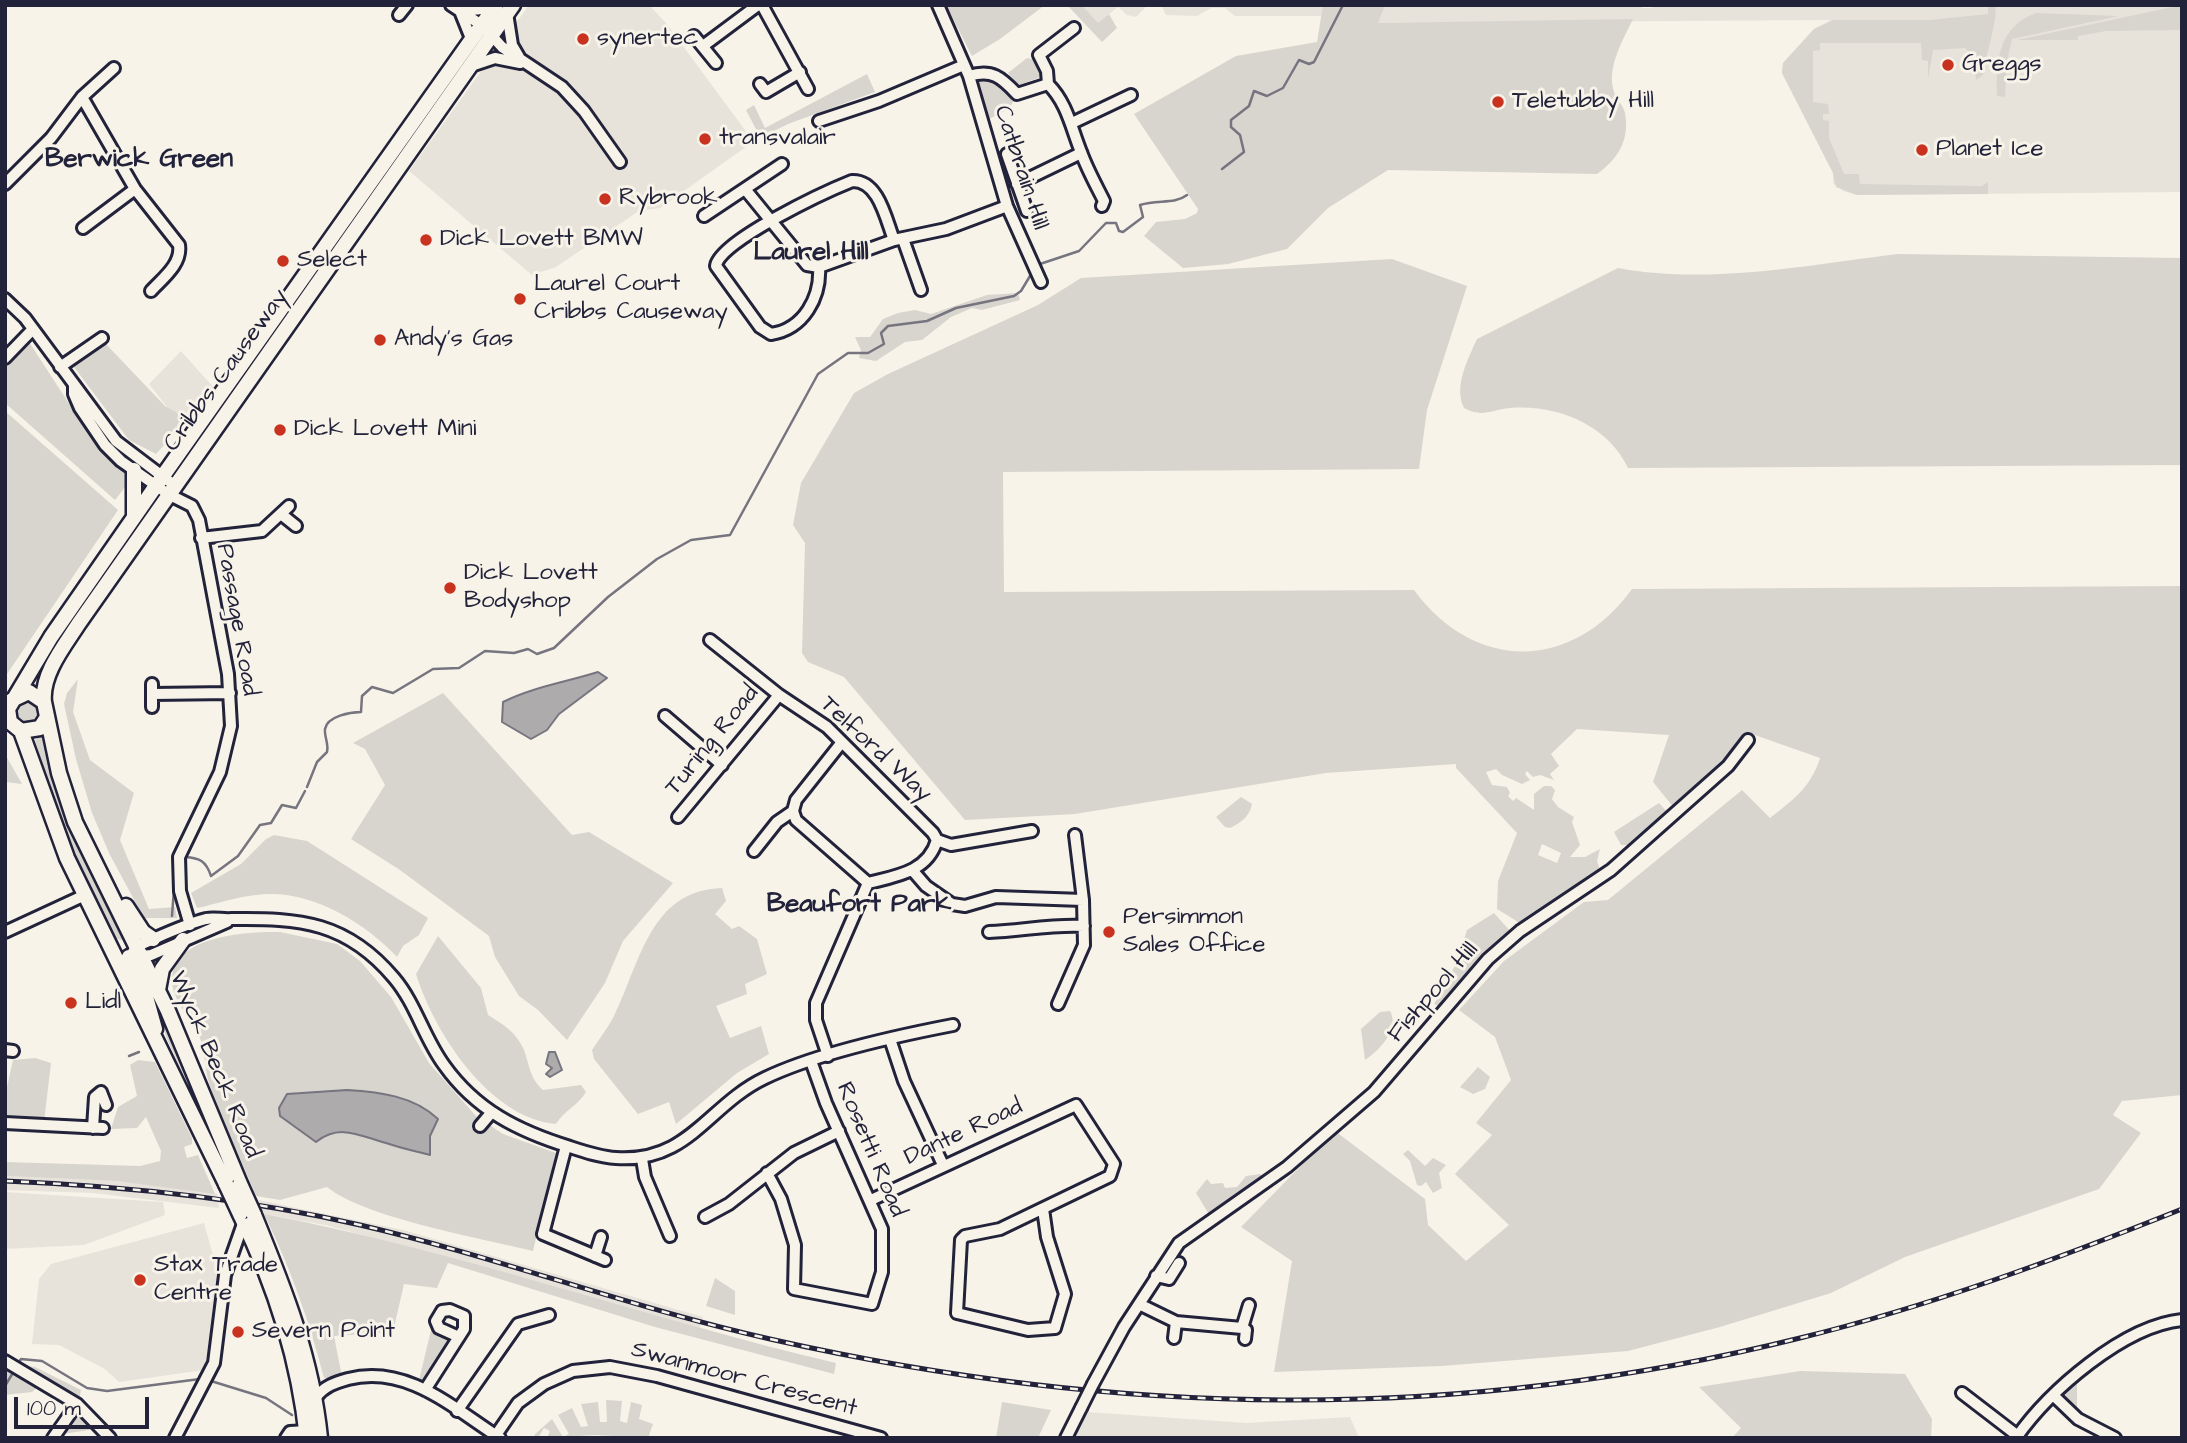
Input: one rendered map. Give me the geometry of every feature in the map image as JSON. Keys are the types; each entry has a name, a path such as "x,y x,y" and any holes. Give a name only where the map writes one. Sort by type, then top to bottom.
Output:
{"main road":[{"name":"Cribbs Causeway","path":"46,709 45,688 55,663 157,481 471,66 487,31 502,8"},
{"name":"Cribbs Causeway","path":"8,707 157,481 472,41 487,31"},
{"path":"134,517 157,481"},
{"path":"29,692 46,709 40,728 15,730 10,722 8,707 29,692"},
{"name":"Wyck Beck Road","path":"46,709 66,800 131,955 159,1048 233,1184"},
{"name":"Wyck Beck Road","path":"15,730 85,895 158,989 285,1326 311,1436"},
{"path":"95,866 143,932 153,939"},
{"path":"158,989 162,969 183,940"},
{"name":"Wyck Beck Road","path":"246,1217 290,1304 316,1397 311,1436"}],"street":[{"path":"399,15 407,5"},
{"path":"703,46 760,5 808,89"},
{"name":"Catbrain Hill","path":"938,5 966,71 1007,206 1041,282"},
{"path":"456,8 502,8 512,45 529,66"},
{"path":"456,8 572,97 620,162"},
{"path":"456,8 472,41"},
{"path":"1074,28 1040,55 1048,84 1059,95 1072,123 1081,153 1104,201 1102,206"},
{"path":"694,36 716,63"},
{"path":"471,66 495,58 529,66"},
{"path":"5,184 51,138 82,97 114,68"},
{"path":"819,121 879,101 896,91 966,71 997,74 1017,94 1048,84"},
{"path":"760,84 766,92 800,72"},
{"path":"1072,123 1131,95"},
{"path":"82,97 135,189 179,244 181,254 175,265 151,291"},
{"path":"1017,184 1081,153"},
{"path":"1007,154 1027,211"},
{"path":"704,216 782,164"},
{"path":"819,267 818,297 813,306 787,327 771,334 760,327 716,267 720,254 769,221 831,189 859,181 869,185 876,195 921,290"},
{"path":"83,228 135,189"},
{"path":"744,189 807,265 819,267 899,239 946,229 1007,206"},
{"path":"5,299 33,329 116,441 157,481"},
{"path":"5,358 33,329"},
{"path":"60,368 102,338"},
{"path":"74,386 74,394 80,408 105,445 157,481"},
{"name":"Passage Road","path":"157,481 195,510 230,693 230,738 220,772 179,860 180,891 190,925"},
{"path":"201,538 262,531 285,510 296,526"},
{"name":"Turing Road","path":"678,817 779,695 710,640"},
{"path":"152,708 152,689 230,693"},
{"name":"Telford Way","path":"779,695 828,727 937,840 951,845 1032,831"},
{"path":"665,716 722,765"},
{"name":"Fishpool Hill","path":"1066,1438 1093,1384 1139,1304 1185,1238 1287,1167 1374,1092 1488,959 1520,931 1611,870 1728,766 1748,740"},
{"path":"842,742 796,800 793,811 796,820 868,883"},
{"path":"754,851 777,822 793,811"},
{"path":"1058,1004 1083,945 1083,900 1075,835"},
{"name":"Telford Way","path":"914,871 934,849 937,840"},
{"path":"868,883 914,871 926,886 952,904 965,906 996,897 1083,900"},
{"path":"828,1056 816,1020 816,1003 868,883"},
{"path":"14,942 7,931 85,895"},
{"path":"131,955 153,939 213,918 275,918 313,923 330,929 364,950 395,979 444,1066 491,1113 507,1124 597,1156 642,1159 671,1150 762,1079 828,1056 953,1024"},
{"path":"131,955 183,940 232,919"},
{"path":"989,932 1027,931 1049,925 1083,926"},
{"path":"890,1039 904,1081 943,1165"},
{"name":"Rosetti Road","path":"767,1173 781,1199 795,1245 794,1289 872,1304 879,1289 884,1252 882,1229 811,1061"},
{"path":"5,1123 98,1128 95,1097 101,1092 106,1105"},
{"name":"Dante Road","path":"871,1200 1076,1105 1114,1164 1110,1176 1043,1209"},
{"path":"480,1126 491,1113"},
{"path":"705,1217 729,1204 794,1153 839,1131"},
{"path":"561,1145 543,1234 600,1258 601,1237"},
{"path":"642,1159 645,1177 670,1236"},
{"path":"1043,1209 1047,1237 1065,1294 1055,1328 1028,1330 961,1317 956,1309 961,1240 965,1236 1000,1230 1043,1209"},
{"path":"175,1438 214,1363 225,1275 246,1217"},
{"name":"Fishpool Hill","path":"1156,1276 1169,1279 1179,1263"},
{"path":"1139,1304 1176,1322 1244,1334 1249,1305"},
{"path":"457,1410 518,1324 549,1315"},
{"path":"1962,1393 2017,1437 2054,1396 2124,1340 2152,1326 2182,1320"},
{"path":"1174,1338 1176,1322"},
{"path":"425,1390 459,1337"},
{"path":"6,1362 77,1404 110,1438"},
{"name":"Swanmoor Crescent","path":"498,1436 518,1403 544,1384 573,1371 610,1367 657,1376 881,1438"},
{"path":"316,1397 334,1383 382,1375 407,1381 425,1390 498,1436"},
{"path":"2054,1396 2078,1419 2115,1438"},
{"path":"53,1438 77,1404"},
{"path":"286,1438 290,1432 311,1436"}],"shaded area":[{"path":"529,5 649,5 666,23 745,130 750,144 660,208 639,211 556,267 532,275 409,171"},
{"path":"946,5 1045,5 972,56"},
{"path":"1067,5 1082,5 1098,23 1109,14 1117,28 1102,42"},
{"path":"1082,5 1145,5 1145,8 1136,17 1127,15 1118,7 1098,23"},
{"path":"1161,5 1323,5 1321,16 1235,16 1225,8 1211,8 1197,16 1166,15"},
{"path":"1323,5 1385,5 1378,23 1633,19 1617,53 1612,79 1626,123 1621,148 1611,162 1597,174 1388,170 1328,208 1287,249 1228,264 1183,268 1144,236 1156,222 1185,219 1197,213 1198,209 1134,114 1236,56 1317,42"},
{"path":"1384,5 1642,5 1642,8 1652,8 1652,5 2182,5 2182,192 1857,195 1843,191 1833,183 1833,173 1782,73 1783,63 1814,29 1831,20 1377,23"},
{"path":"1983,5 1995,5 1996,11 1983,75 1976,80 1973,56 1965,48 1933,50 1928,79 1928,61 1922,60 1921,43 1820,43 1820,50 1813,51 1813,102 1828,104 1829,114 1823,114 1823,120 1829,121 1829,138 1844,174 1859,174 1860,184 1982,186 1988,182 1988,194 1857,195 1836,187 1833,173 1782,73 1783,63 1814,29 1833,20 1930,20 1988,14 1988,7"},
{"path":"2182,5 2182,30 2106,31 2078,36 2078,40 2017,40"},
{"path":"2036,13 2119,16 2012,39 2007,61 2005,97 1997,96 1999,58 2007,36 2023,19"},
{"path":"477,44 480,46 72,627 68,624 98,578"},
{"path":"1027,58 1036,60 1042,70 1041,77 1019,85 1008,73"},
{"path":"867,74 875,92 788,124 764,136 759,135 746,110 754,105 765,128"},
{"path":"979,82 1000,84 1013,102 1009,109 989,119"},
{"path":"1898,254 2182,258 2182,465 1628,468 1608,440 1579,420 1563,414 1528,408 1470,411 1464,408 1461,400 1463,373 1477,339 1618,268 1687,275 1723,274"},
{"path":"1392,259 1467,286 1427,410 1419,469 1003,472 1004,592 1414,590 1438,617 1466,636 1494,648 1524,651 1553,647 1582,635 1608,616 1632,589 2182,586 2182,1095 2122,1101 2113,1115 2141,1133 2099,1189 1905,1257 1831,1293 1720,1327 1628,1351 1442,1366 1274,1372 1292,1261 1241,1227 1335,1131 1425,1199 1428,1225 1466,1261 1509,1225 1455,1174 1492,1135 1476,1123 1511,1080 1495,1037 1459,1010 1504,961 1584,902 1608,900 1742,790 1770,818 1794,799 1806,785 1820,758 1752,734 1674,808 1653,782 1669,735 1577,729 1551,754 1559,766 1550,774 1554,780 1540,775 1533,777 1527,771 1525,774 1530,780 1522,784 1502,775 1496,769 1486,772 1492,785 1507,787 1510,793 1508,796 1513,801 1516,798 1534,810 1534,794 1544,786 1551,786 1555,790 1552,799 1558,807 1574,817 1572,822 1580,845 1570,857 1585,857 1600,849 1597,861 1601,873 1523,925 1497,909 1498,881 1517,833 1456,768 1456,764 1326,773 1075,814 965,820 844,677 808,662 802,653 805,543 793,525 801,483 854,393 888,374 1038,305 1081,278","holes":["1542,844 1561,853 1557,863 1538,855"]},
{"path":"1018,293 1020,300 982,310 972,308 951,317 922,340 905,342 876,361 859,358 861,350 855,337 870,337 883,319 915,310 931,314 987,295"},
{"path":"29,342 96,445 133,477 115,500 5,403 5,365"},
{"path":"104,342 165,406 188,419 156,454 129,440 74,367 73,364"},
{"path":"181,351 214,388 188,419 168,408 149,384"},
{"path":"5,411 118,510 5,677"},
{"path":"598,672 607,678 559,714 547,730 531,739 502,722 503,702"},
{"path":"78,679 73,712 90,760 134,793 120,840 149,909 175,907 177,918 144,918 110,855 92,813 64,704 67,693"},
{"path":"443,693 572,835 589,832 673,883 623,941 605,983 567,1040 538,1010 519,996 495,957 489,936 400,870 351,839 385,785 365,749 353,743"},
{"path":"27,700 35,704 39,712 35,720 27,724 19,720 15,712 19,704"},
{"path":"44,735 127,941 113,938 69,841 35,740"},
{"path":"5,754 22,784 5,782"},
{"path":"1241,797 1252,804 1249,812 1238,824 1225,827 1216,817"},
{"path":"1659,803 1669,814 1634,845 1621,845 1614,832"},
{"path":"274,835 307,841 428,918 419,935 403,946 397,957 351,920 314,902 295,897 256,895 197,908 191,893 241,864 266,839"},
{"path":"722,888 726,901 715,914 732,929 739,926 757,939 767,974 745,984 747,994 716,1006 730,1038 761,1026 769,1054 737,1073 676,1124 669,1102 638,1114 594,1059 592,1050 613,1018 640,954 663,916 678,902 697,892"},
{"path":"1494,913 1511,932 1441,1007 1434,1004 1457,962 1467,930"},
{"path":"280,932 337,944 360,961 391,997 429,1063 476,1116 503,1134 556,1153 533,1251 395,1217 345,1198 327,1187 280,1200 256,1196 209,1083 199,1035 175,995 172,976 178,961 190,949 206,941 246,933"},
{"path":"438,936 481,988 488,1015 518,1039 538,1085 543,1090 581,1085 586,1092 556,1124 531,1118 508,1106 487,1089 451,1045 424,997 416,974"},
{"path":"145,973 214,1139 210,1141 201,1112 167,1039"},
{"path":"1390,1011 1392,1025 1387,1038 1377,1051 1365,1060 1361,1029 1380,1012"},
{"path":"549,1052 555,1052 562,1070 550,1077 546,1074 552,1068 546,1064"},
{"path":"35,1058 51,1063 44,1122 5,1119 5,1096 13,1060"},
{"path":"138,1060 155,1062 192,1138 192,1144 184,1147 187,1158 198,1155 215,1194 117,1181 5,1176 5,1162 140,1166 160,1161 161,1151 146,1117 137,1128 111,1129 118,1107 137,1096 130,1065"},
{"path":"1478,1067 1490,1077 1485,1089 1473,1094 1460,1087"},
{"path":"347,1090 396,1097 429,1111 438,1119 430,1136 430,1155 342,1132 325,1136 316,1142 280,1116 279,1108 287,1094"},
{"path":"1408,1150 1425,1166 1433,1158 1446,1165 1439,1173 1442,1188 1433,1193 1426,1182 1421,1186 1417,1185 1410,1161 1403,1154"},
{"path":"1261,1174 1263,1179 1210,1216 1196,1193 1207,1179 1211,1184 1223,1183 1225,1188 1237,1187 1246,1176"},
{"path":"5,1176 117,1181 177,1188 217,1194 219,1208 93,1193 5,1190"},
{"path":"5,1192 163,1202 165,1215 84,1245 5,1249"},
{"path":"258,1200 403,1230 703,1317 699,1330 443,1256 325,1225 264,1214"},
{"path":"264,1214 408,1246 836,1363 834,1374 655,1327 448,1263 437,1288 404,1284 393,1332 334,1336 342,1377 324,1378 298,1294"},
{"path":"204,1223 217,1270 213,1325 204,1370 119,1382 105,1369 59,1345 32,1344 39,1279 51,1264"},
{"path":"715,1278 735,1291 735,1315 706,1306"},
{"path":"432,1326 452,1340 425,1381 419,1380"},
{"path":"25,1366 35,1367 81,1390 79,1400"},
{"path":"5,1369 38,1387 32,1392 5,1395"},
{"path":"1800,1371 1905,1374 1932,1419 1931,1438 1732,1438 1741,1428 1699,1387"},
{"path":"2077,1382 2077,1410 2064,1396"},
{"path":"606,1400 622,1401 620,1421 627,1423 631,1402 642,1405 639,1419 653,1424 648,1438 595,1435 563,1437 569,1434 558,1415 572,1408 581,1427 588,1426 581,1404 598,1402 600,1422 607,1422"},
{"path":"1002,1402 1051,1410 1038,1438 996,1438"},
{"path":"1087,1412 1246,1423 1350,1417 1359,1438 1074,1438"},
{"path":"77,1418 96,1429 62,1434 68,1423"},
{"path":"552,1419 563,1437 547,1438 550,1431 544,1428 538,1438 534,1435"}],"waterway":[{"path":"1222,169 1244,152 1240,135 1231,127 1231,120 1249,106 1254,91 1267,96 1283,88 1299,60 1309,64 1314,62 1343,5"},
{"path":"1037,265 1079,251 1106,223 1116,223 1119,231 1123,232 1143,217 1140,205 1177,200 1187,195"},
{"path":"307,787 317,762 327,752 327,725 340,716 361,712 362,696 372,687 393,693 433,669 459,668 485,651 514,653 528,649 537,654 554,648 608,597 657,559 691,540 730,535 818,374 848,353 868,353 884,344 881,333 888,326 927,321 956,308 1014,296 1021,291 1030,276"},
{"path":"185,857 202,861 211,876 238,856 260,825 271,823 282,805 296,808 305,791"},
{"path":"172,916 176,861"},
{"path":"129,1056 139,1052"},
{"path":"17,1365 21,1359 42,1361 87,1388 107,1391 200,1379"},
{"path":"5,1386 14,1371"},
{"path":"211,1381 266,1398 292,1415"}],"railway":[{"path":"5,1181 184,1195 272,1207 360,1225 463,1252 718,1327 899,1365 1028,1384 1157,1396 1285,1400 1413,1397 1542,1385 1671,1366 1800,1338 1897,1311 2041,1263 2182,1209"}],"place":[{"name":"synertec","path":"583,39"},
{"name":"Greggs","path":"1948,65"},
{"name":"Teletubby Hill","path":"1498,102"},
{"name":"transvalair","path":"705,139"},
{"name":"Planet Ice","path":"1922,150"},
{"name":"Rybrook","path":"605,199"},
{"name":"Dick Lovett BMW","path":"426,240"},
{"name":"Select","path":"283,261"},
{"name":"Laurel Court Cribbs Causeway","path":"520,299"},
{"name":"Andy's Gas","path":"380,340"},
{"name":"Dick Lovett Mini","path":"280,430"},
{"name":"Dick Lovett Bodyshop","path":"450,588"},
{"name":"Persimmon Sales Office","path":"1109,932"},
{"name":"Lidl","path":"71,1003"},
{"name":"Stax Trade Centre","path":"140,1280"},
{"name":"Severn Point","path":"238,1332"}],"district":[{"name":"Berwick Green","path":"139,161"},
{"name":"Laurel Hill","path":"811,254"},
{"name":"Beaufort Park","path":"859,906"}]}
